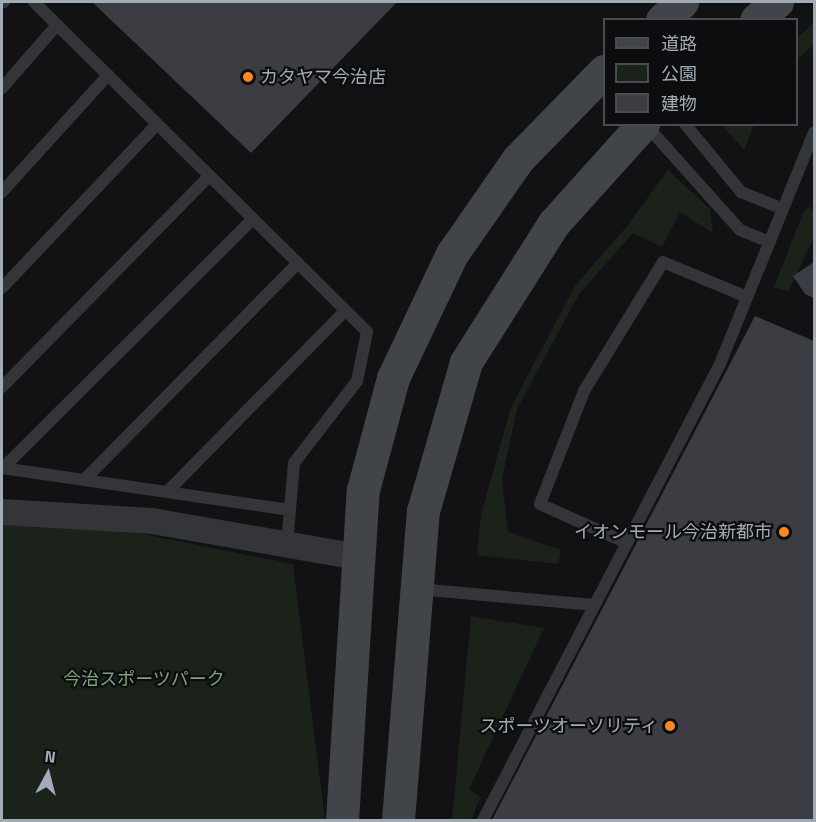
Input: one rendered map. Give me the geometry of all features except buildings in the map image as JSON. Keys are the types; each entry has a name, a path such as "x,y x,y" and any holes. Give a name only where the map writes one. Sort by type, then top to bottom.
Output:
{"street":[{"path":"664,18 682,2"},
{"path":"758,18 777,2"},
{"path":"342,820 363,490 393,378 452,254 518,159 603,72"},
{"path":"398,820 423,511 466,362 554,223 643,126"},
{"path":"2,512 152,522 359,557"}],"lane":[{"path":"34,2 367,332 357,381 294,463 287,544"},
{"path":"2,88 57,25"},
{"path":"2,192 108,75"},
{"path":"2,288 157,124"},
{"path":"647,126 740,230 770,242"},
{"path":"687,126 741,192 783,209"},
{"path":"483,820 720,364 783,209 810,152 814,132"},
{"path":"2,387 209,176"},
{"path":"2,468 253,219"},
{"path":"627,543 540,504 584,391 663,262 747,297"},
{"path":"84,480 298,263"},
{"path":"167,492 345,311"},
{"path":"2,468 290,510"},
{"path":"417,589 594,605"}],"green space":[{"path":"814,22 814,45 798,58 798,38"},
{"path":"723,126 754,126 744,150"},
{"path":"668,170 710,209 713,233 680,212 662,247 633,233 579,294 517,409 502,479 508,532 561,550 558,564 477,555 481,515 511,407 575,286 627,226"},
{"path":"809,206 814,213 814,237 789,291 774,287 803,213"},
{"name":"今治スポーツパーク","path":"2,506 293,564 325,820 2,820"},
{"path":"471,616 544,628 469,789 481,797 471,820 452,820"}],"place":[{"name":"カタヤマ今治店","path":"248,77"},
{"name":"イオンモール今治新都市","path":"784,532"},
{"name":"スポーツオーソリティ","path":"670,726"}]}
